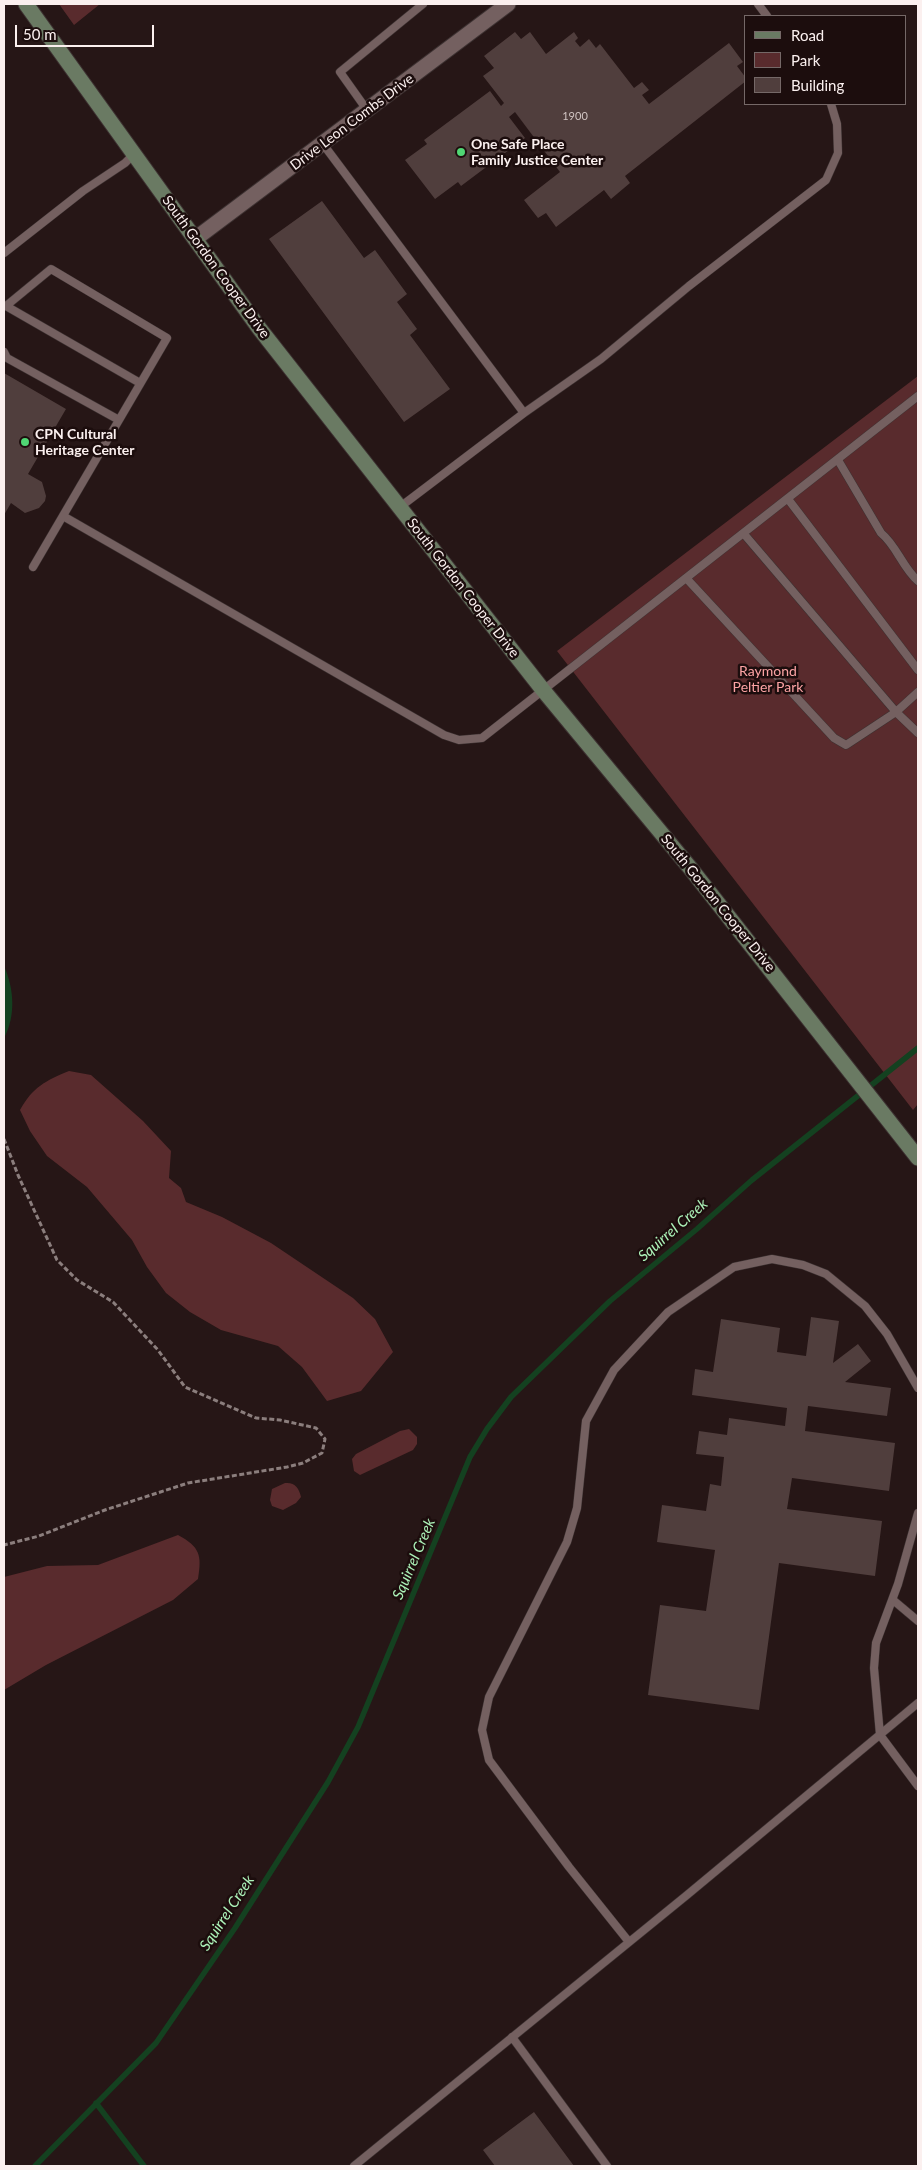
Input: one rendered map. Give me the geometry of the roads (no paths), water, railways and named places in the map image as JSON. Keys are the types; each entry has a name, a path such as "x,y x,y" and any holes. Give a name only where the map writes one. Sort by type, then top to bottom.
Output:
{"main road":[{"name":"South Gordon Cooper Drive","path":"26,4 259,328 543,690 691,869 918,1158"}],"street":[{"name":"Drive Leon Combs Drive","path":"195,239 508,4"}],"lane":[{"path":"367,110 340,72 422,4"},
{"path":"758,4 766,15"},
{"path":"400,507 524,412 601,359 689,286 826,180 838,153 837,124 831,105"},
{"path":"323,144 524,412"},
{"path":"4,253 83,191 125,163 134,154"},
{"path":"33,567 167,338 51,269 5,306 140,383"},
{"path":"4,352 7,358 118,420"},
{"path":"63,516 444,735 459,740 482,738 918,396"},
{"path":"838,460 881,533 891,541 908,572 918,581"},
{"path":"788,499 918,670"},
{"path":"744,534 896,712 918,733"},
{"path":"687,579 834,738 846,745 896,712 918,692"},
{"path":"629,1942 569,1867 489,1760 482,1730 488,1696 567,1542 577,1508 586,1421 614,1370 668,1312 734,1267 772,1259 803,1265 826,1274 865,1306 887,1334 918,1388"},
{"path":"918,1512 893,1600 876,1643 874,1668 880,1735 918,1786"},
{"path":"893,1600 918,1621"},
{"path":"354,2166 918,1703"},
{"path":"512,2037 607,2166"}],"waterway":[{"name":"Squirrel Creek","path":"35,2166 156,2043 235,1928 328,1782 358,1727 470,1457 487,1429 511,1397 610,1301 697,1229 752,1180 918,1048"},
{"path":"96,2103 144,2166"}],"place":[{"name":"One Safe Place Family Justice Center","path":"461,152"},
{"name":"CPN Cultural Heritage Center","path":"25,442"}],"park label":[{"name":"Raymond Peltier Park","path":"768,680"}]}
